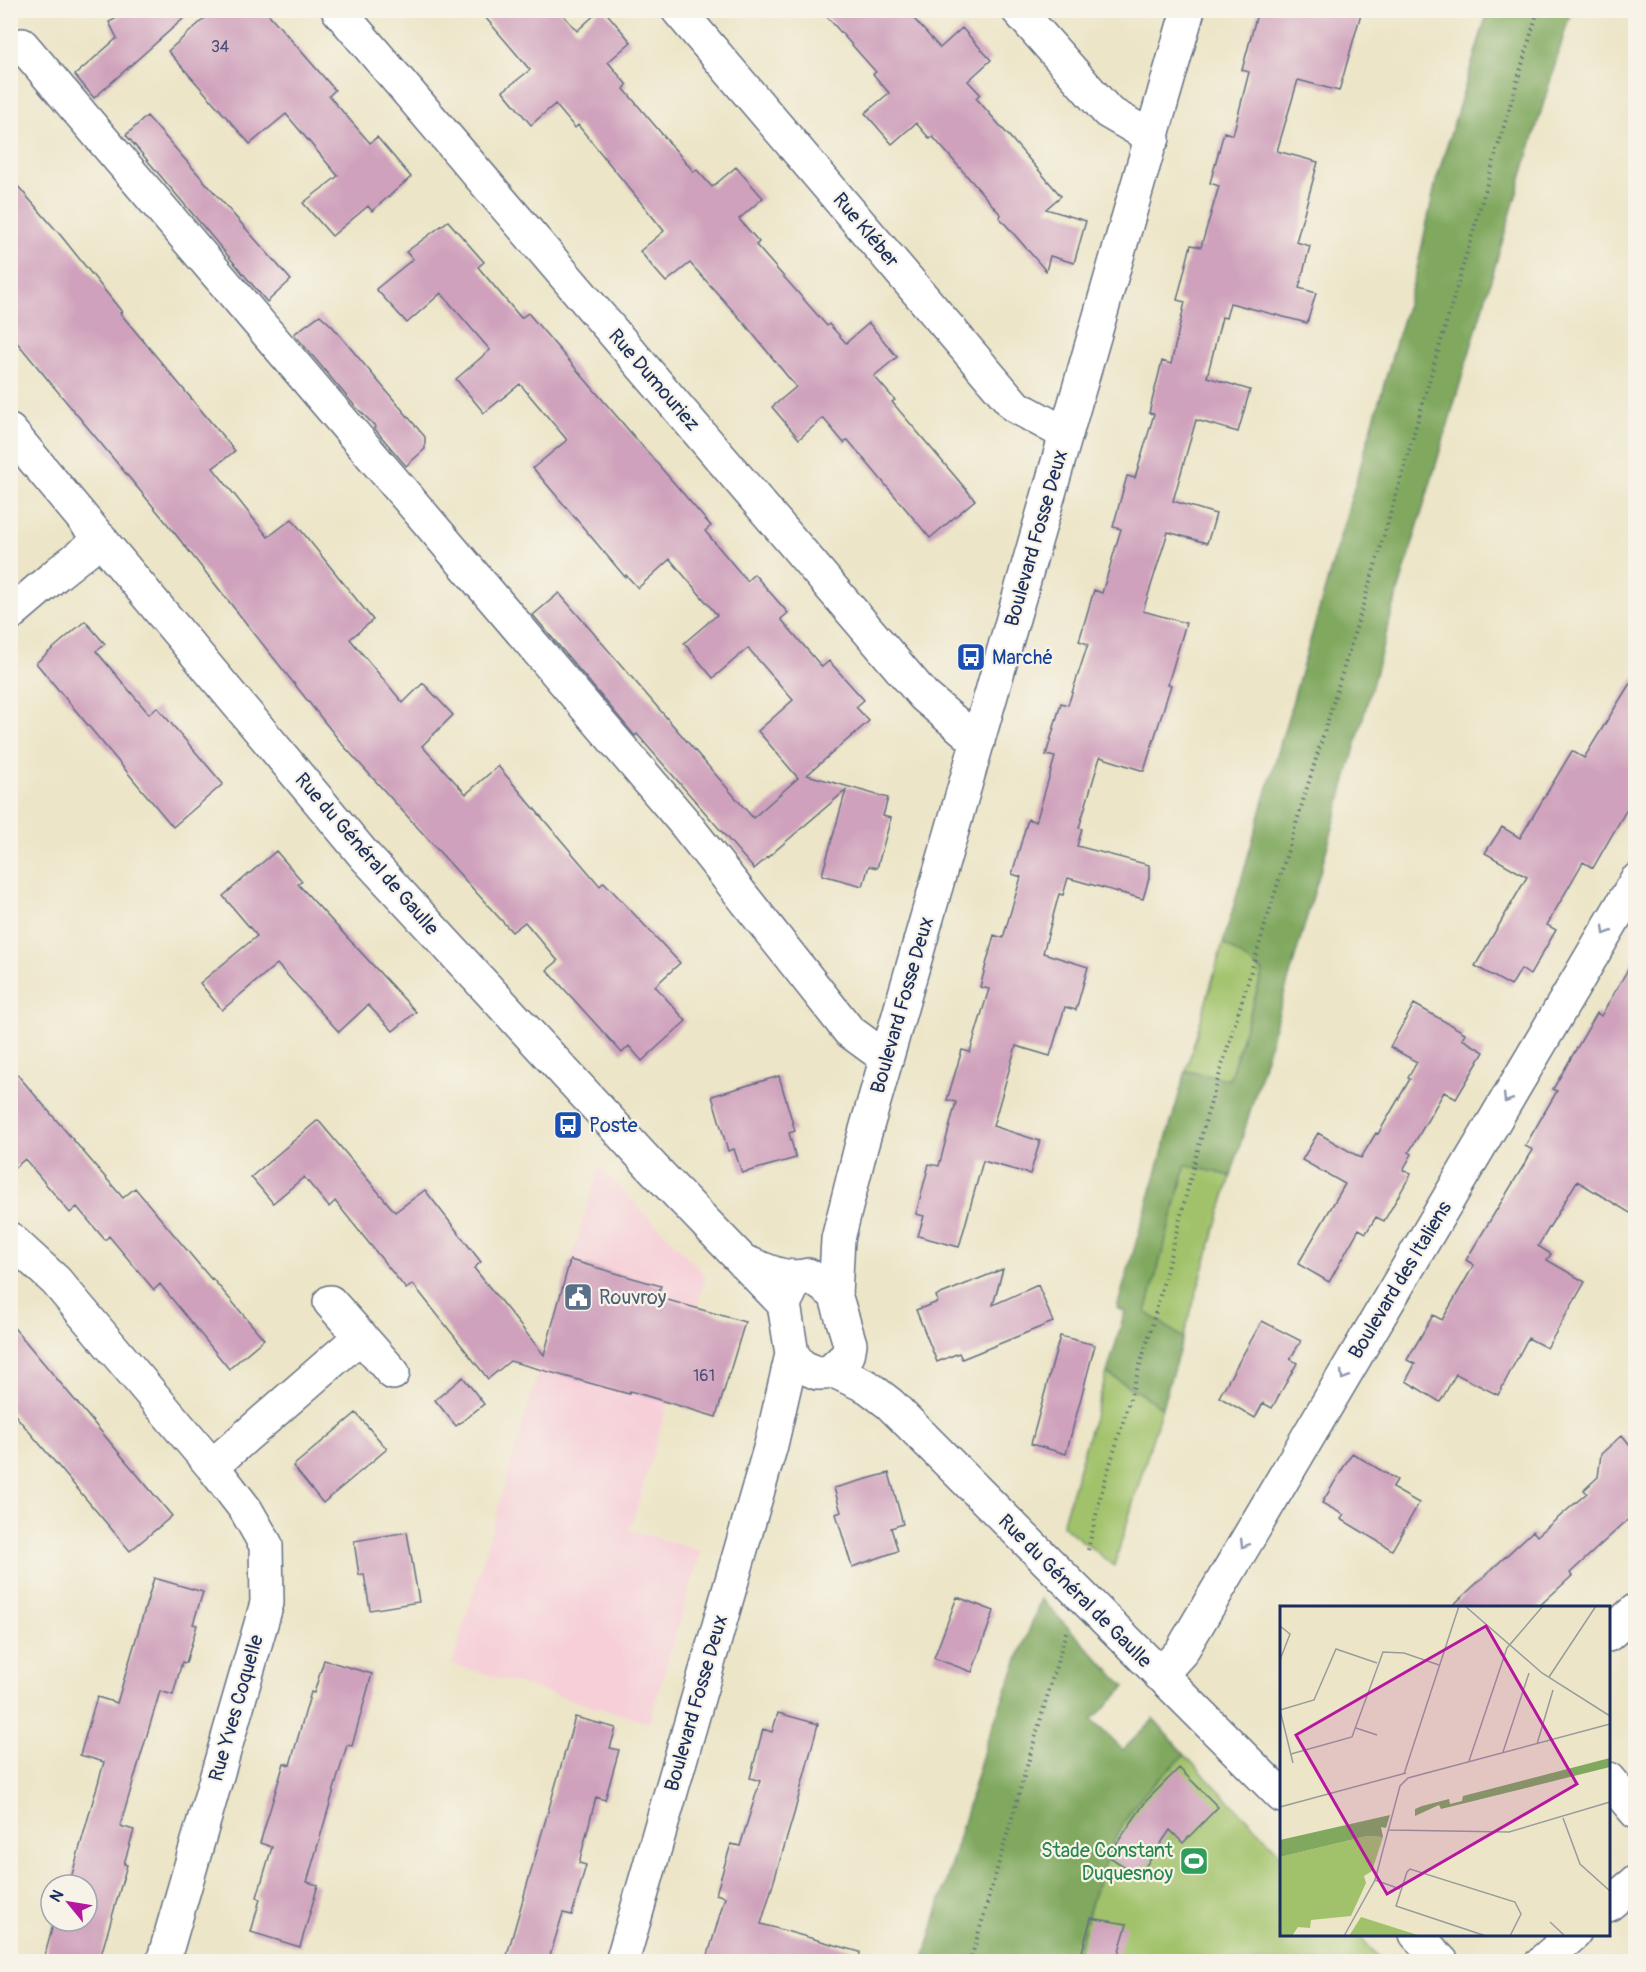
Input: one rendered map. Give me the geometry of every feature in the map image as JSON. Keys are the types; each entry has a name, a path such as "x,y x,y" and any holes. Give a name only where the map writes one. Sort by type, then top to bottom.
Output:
{"street":[{"name":"Rue Dumouriez","path":"338,10 924,696 978,742"},
{"name":"Rue Kléber","path":"678,10 1016,406 1066,434"},
{"path":"1018,10 1108,112 1153,138"},
{"name":"Boulevard Fosse Deux","path":"771,1445 799,1405 835,1366 850,1344 835,1294 838,1239 886,1058 1153,138 1188,10"},
{"path":"22,45 675,812 849,1031 886,1058"},
{"name":"Rue du Général de Gaulle","path":"10,431 364,855 741,1261 796,1286 835,1294"},
{"path":"10,614 101,538"},
{"name":"Boulevard des Italiens","path":"1160,1675 1181,1652 1635,881"},
{"name":"Rue Yves Coquelle","path":"10,1239 56,1281 212,1466 246,1510 266,1545 267,1603 163,1962"},
{"name":"Boulevard Fosse Deux","path":"796,1286 838,1239"},
{"path":"792,1354 796,1286"},
{"path":"330,1302 393,1373"},
{"path":"212,1466 361,1336"},
{"name":"Boulevard Fosse Deux","path":"622,1962 771,1445 792,1354"},
{"name":"Rue du Général de Gaulle","path":"792,1354 801,1366 817,1372 835,1366 890,1404 1280,1795"},
{"path":"1610,1633 1635,1610"},
{"path":"1610,1781 1635,1812"},
{"path":"1610,1903 1635,1882"},
{"path":"1417,1936 1442,1962"},
{"path":"1542,1962 1573,1936"}],"path":[{"path":"1086,1557 1101,1494 1152,1326 1207,1114 1378,556 1538,10"},
{"path":"970,1962 1067,1626"}],"shaded area":[{"path":"599,1166 706,1276 630,1530 701,1551 649,1723 452,1664"}],"green space":[{"path":"1488,11 1571,11 1393,609 1330,838 1231,1176 1186,1165 1146,1312 1183,1338 1162,1407 1107,1373 1125,1312 1117,1308 1186,1071 1229,1080 1263,972 1223,943 1416,273 1436,181"},
{"path":"1223,943 1263,971 1229,1080 1186,1071"},
{"path":"1186,1164 1231,1176 1183,1338 1146,1312"},
{"path":"1107,1373 1162,1407 1114,1566 1062,1525"},
{"path":"1041,1599 1125,1687 1092,1720 1123,1750 1154,1719 1185,1755 1144,1794 1116,1837 1093,1898 1075,1961 923,1962 986,1743"},
{"name":"Stade Constant Duquesnoy","path":"1185,1755 1280,1853 1280,1936 1360,1936 1382,1961 1075,1962 1107,1857 1127,1818 1155,1782"}],"building":[{"path":"133,10 193,10 94,98 75,75 117,38 109,22"},
{"path":"214,10 265,10 335,90 329,96 370,143 377,137 411,177 372,211 368,206 332,236 303,203 338,176 286,114 250,144 168,51"},
{"path":"479,10 559,10 577,31 600,10 604,10 631,42 608,62 627,85 624,89 694,172 697,170 712,187 736,167 763,198 739,219 759,242 756,245 827,326 829,324 846,343 869,323 897,357 874,376 895,400 892,402 975,500 930,538 848,440 844,443 823,418 799,439 772,407 796,387 744,323 690,263 666,282 652,266 640,251 664,231 578,125 575,128 555,104 531,125 503,91 530,70"},
{"path":"821,10 906,10 940,48 962,28 991,60 968,81 980,94 976,98 1061,196 1046,209 1086,221 1074,263 1050,256 1046,271 933,137 930,139 916,123 892,144 865,113 889,93 873,74 876,72"},
{"path":"1258,10 1362,10 1339,91 1298,80 1277,151 1318,162 1296,242 1310,246 1299,288 1316,293 1307,323 1230,303 1226,318 1222,317 1207,377 1250,390 1238,432 1196,420 1173,501 1216,514 1207,543 1168,532 1143,611 1186,623 1168,684 1171,685 1144,771 1100,757 1079,828 1082,829 1077,846 1149,865 1149,878 1143,899 1068,878 1063,895 1059,894 1043,953 1088,967 1076,1010 1065,1007 1050,1056 1016,1046 993,1126 1040,1141 1030,1174 983,1161 959,1247 918,1236 924,1216 916,1214 929,1164 939,1166 956,1102 947,1100 962,1050 970,1052 989,989 980,987 994,935 1003,938 1021,877 1012,874 1028,819 1036,822 1055,757 1046,755 1061,703 1068,705 1088,644 1079,641 1094,590 1102,593 1121,529 1113,527 1127,476 1135,478 1154,414 1149,413 1162,361 1171,364 1185,302 1177,300 1191,245 1201,247 1219,186 1210,183 1224,132 1233,135 1249,72 1242,70"},
{"path":"147,116 291,280 267,302 126,135"},
{"path":"10,177 62,237 122,312 120,313 235,451 213,468 268,537 292,519 373,620 350,639 403,703 423,683 453,715 422,746 466,794 498,766 600,886 604,882 680,963 655,986 686,1021 642,1061 629,1046 622,1053 547,970 558,961 525,922 512,932 342,744 161,516 10,334"},
{"path":"448,221 484,262 478,267 521,318 528,313 711,526 705,531 747,581 754,574 788,613 781,619 822,667 829,661 864,700 856,707 869,721 807,775 888,798 883,816 891,818 877,868 869,866 863,886 822,875 846,790 754,869 637,734 635,736 533,615 559,593 753,818 798,778 758,731 793,700 748,648 713,678 684,643 717,615 670,559 638,588 626,575 625,577 533,468 567,440 520,384 484,413 456,379 490,350 441,293 407,323 376,289 413,259 406,252"},
{"path":"320,315 332,326 425,437 425,449 406,466 374,428 376,427 354,405 294,334"},
{"path":"85,621 105,644 96,651 149,714 157,707 223,784 173,827 36,663"},
{"path":"1635,675 1635,795 1593,868 1583,862 1547,925 1556,930 1530,975 1521,969 1511,986 1475,966 1527,877 1485,853 1502,827 1520,838 1572,751 1584,758"},
{"path":"276,851 302,881 298,884 416,1012 393,1031 368,1005 339,1032 277,964 222,1010 200,983 257,936 223,896"},
{"path":"1635,957 1635,1216 1577,1181 1538,1246 1551,1254 1547,1260 1585,1282 1547,1348 1528,1338 1498,1395 1456,1374 1440,1402 1406,1381 1415,1364 1407,1360 1433,1315 1442,1320 1474,1265 1466,1260 1533,1150 1525,1146 1557,1091 1553,1089 1597,1013 1601,1016"},
{"path":"1414,1004 1465,1033 1462,1039 1484,1052 1456,1099 1444,1092 1409,1152 1412,1154 1403,1170 1411,1174 1384,1221 1376,1217 1366,1233 1359,1229 1329,1282 1298,1264 1345,1184 1302,1160 1318,1133 1361,1158 1376,1133 1378,1134 1410,1079 1408,1078 1417,1062 1390,1047"},
{"path":"10,1066 123,1198 135,1188 264,1339 229,1369 160,1284 154,1290 109,1236 105,1240 77,1207 70,1213 25,1159 10,1172"},
{"path":"779,1076 795,1131 789,1133 796,1158 742,1173 734,1149 728,1151 712,1096"},
{"path":"318,1120 395,1212 425,1190 481,1262 474,1268 544,1355 570,1260 661,1286 657,1297 745,1322 716,1417 630,1391 629,1394 510,1361 488,1379 413,1284 406,1289 335,1201 329,1207 304,1177 273,1203 251,1177"},
{"path":"1003,1269 993,1305 1038,1285 1053,1322 962,1359 959,1353 937,1362 916,1310 938,1302 936,1296"},
{"path":"1262,1321 1301,1341 1290,1359 1297,1363 1272,1408 1263,1403 1255,1418 1219,1397"},
{"path":"10,1323 172,1516 130,1551 10,1409"},
{"path":"1060,1336 1095,1345 1066,1454 1031,1444"},
{"path":"463,1377 484,1404 456,1426 435,1400"},
{"path":"356,1413 387,1449 323,1503 293,1466"},
{"path":"1622,1435 1635,1451 1635,1513 1570,1573 1572,1576 1539,1606 1452,1606 1533,1531 1537,1536 1587,1493 1584,1490 1598,1477 1601,1454"},
{"path":"1352,1453 1397,1480 1392,1488 1419,1503 1392,1550 1341,1519 1344,1515 1322,1503"},
{"path":"889,1473 903,1524 891,1528 898,1551 852,1567 836,1514 841,1512 834,1488"},
{"path":"407,1532 419,1602 370,1610 364,1574 359,1575 354,1541"},
{"path":"154,1578 203,1592 193,1624 197,1625 186,1663 182,1662 173,1695 160,1691 120,1826 134,1830 124,1864 127,1865 99,1962 43,1962 51,1933 99,1933 99,1873 72,1873 104,1762 80,1755 97,1697 117,1703"},
{"path":"957,1597 994,1611 972,1672 934,1658"},
{"path":"324,1660 372,1674 352,1746 347,1745 307,1882 318,1885 300,1947 251,1932 260,1899 257,1897 272,1847 260,1843 284,1763 290,1765 311,1692 314,1693"},
{"path":"778,1713 818,1724 761,1924 860,1952 859,1962 706,1962 725,1897 716,1894 724,1867 731,1844 740,1846 760,1781 750,1778 763,1729 772,1732"},
{"path":"575,1717 616,1728 610,1748 619,1750 605,1800 596,1797 579,1863 586,1865 572,1915 563,1913 548,1962 505,1962"},
{"path":"1179,1768 1218,1807 1183,1843 1170,1830 1139,1876 1108,1856 1146,1801"},
{"path":"1091,1918 1127,1924 1116,1961 1082,1952"}],"place":[{"name":"Marché","path":"971,657"},
{"name":"Poste","path":"568,1125"},
{"name":"Rouvroy","path":"578,1297"},
{"name":"Stade Constant Duquesnoy","path":"1194,1861"}]}
